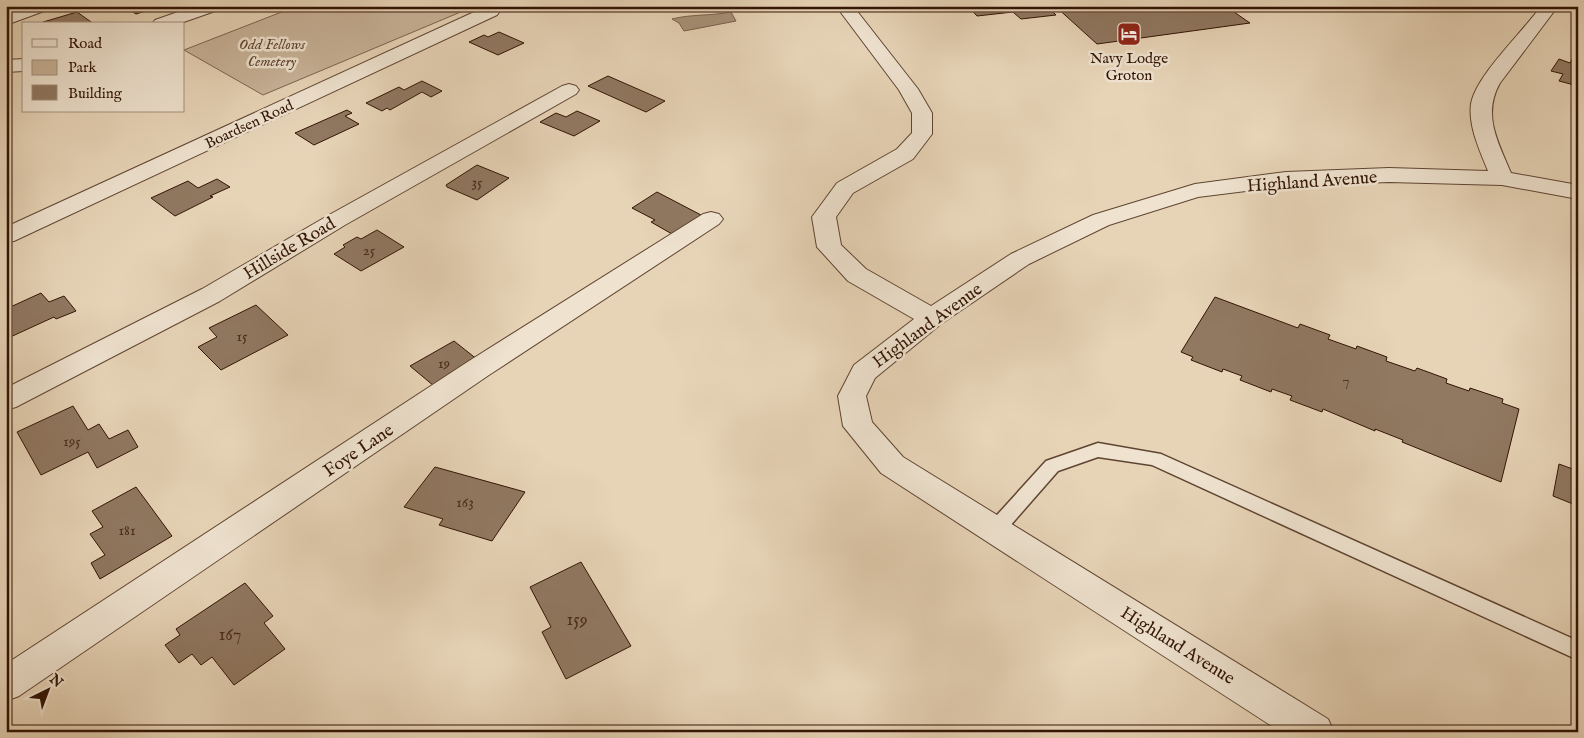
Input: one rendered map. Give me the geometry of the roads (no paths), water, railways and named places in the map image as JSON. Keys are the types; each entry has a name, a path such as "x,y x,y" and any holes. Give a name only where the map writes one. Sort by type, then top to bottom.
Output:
{"street":[{"path":"6,20 41,6"},
{"path":"167,22 212,6"},
{"path":"844,6 908,89 922,112 922,134 904,154 846,188 824,217 829,247 857,275 932,318"},
{"path":"1502,178 1486,139 1481,102 1495,74 1542,19 1550,6"},
{"name":"Boardsen Road","path":"6,236 491,11"},
{"path":"6,66 22,65"},
{"name":"Hillside Road","path":"6,400 210,295 336,220 569,90"},
{"name":"Highland Avenue","path":"1315,732 892,465 858,426 852,396 864,372 932,318 1020,259 1101,220 1195,191 1286,179 1389,176 1502,178 1578,192"},
{"name":"Foye Lane","path":"6,684 471,374 712,219"}],"lane":[{"path":"995,530 1052,466 1098,450 1155,459 1578,651"}],"place":[{"name":"Navy Lodge Groton","path":"1129,34"}],"park label":[{"name":"Odd Fellows Cemetery","path":"272,52"}]}
